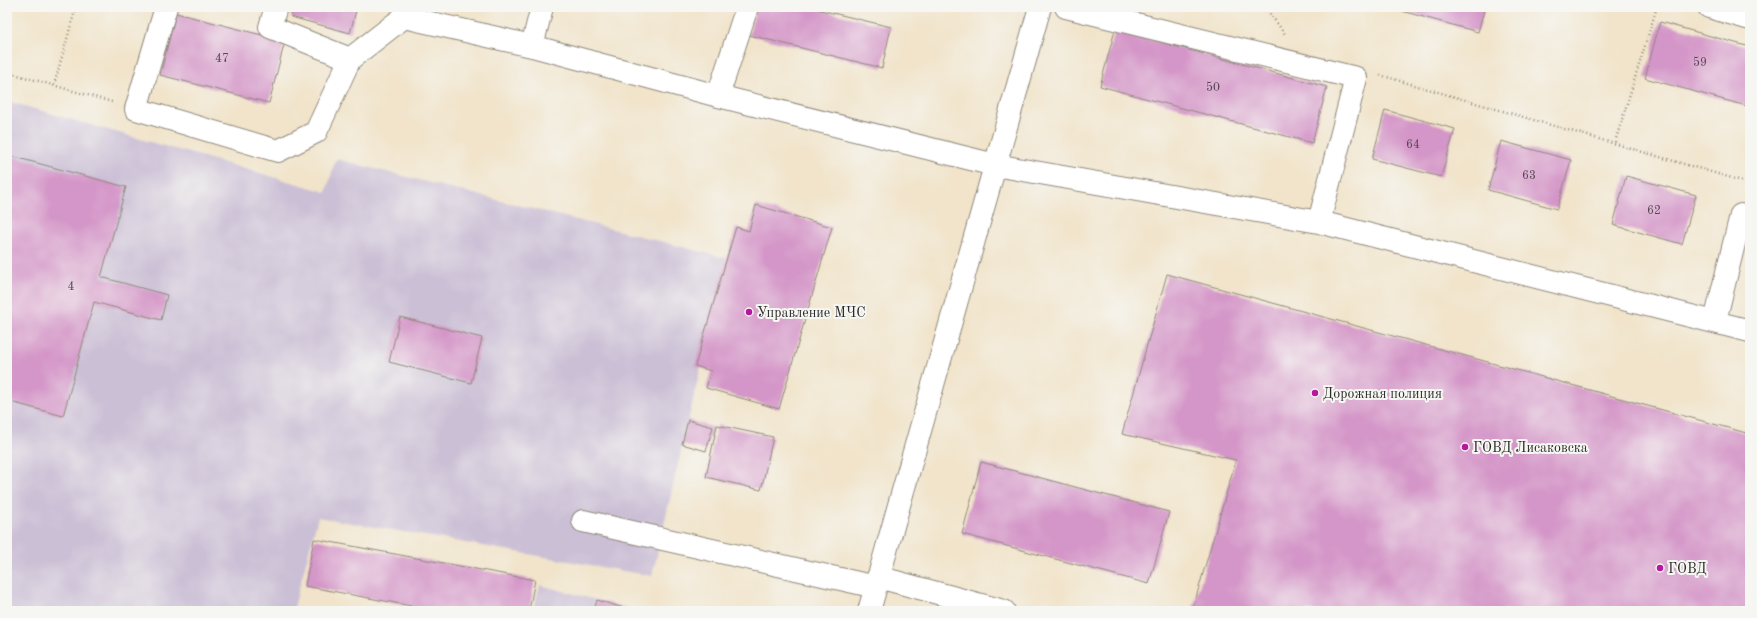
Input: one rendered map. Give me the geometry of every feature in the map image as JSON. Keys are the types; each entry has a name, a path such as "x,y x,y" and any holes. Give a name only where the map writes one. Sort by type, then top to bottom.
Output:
{"street":[{"path":"166,7 136,109 278,151 316,132 350,60 405,12 718,96 995,165 1319,222 1750,331"},
{"path":"276,7 270,27 350,60"},
{"path":"532,46 542,7"},
{"path":"718,96 747,7"},
{"path":"869,611 1040,7"},
{"path":"1066,7 1356,78 1319,222"},
{"path":"1709,7 1750,19"},
{"path":"1715,321 1741,215 1750,217"},
{"path":"583,520 877,582 1004,611"}],"path":[{"path":"54,85 76,7"},
{"path":"1265,7 1286,36"},
{"path":"1615,142 1657,7"},
{"path":"7,72 136,109"},
{"path":"1356,78 1380,74 1615,142 1742,181"}],"shaded area":[{"path":"7,101 326,192 336,159 726,258 652,576 318,517 293,611 7,611"},
{"path":"540,585 639,611 533,611"}],"building":[{"path":"293,7 357,7 350,33 291,17"},
{"path":"756,7 808,7 891,27 882,68 749,35"},
{"path":"1387,7 1485,7 1478,32"},
{"path":"176,13 285,41 269,103 160,75"},
{"path":"1660,22 1750,47 1750,107 1645,78"},
{"path":"1115,30 1327,87 1312,143 1100,86"},
{"path":"1385,110 1455,129 1441,177 1372,159"},
{"path":"1501,141 1571,160 1557,209 1488,190"},
{"path":"7,155 126,187 101,277 167,295 161,320 94,302 63,416 7,401"},
{"path":"1626,176 1696,195 1682,244 1613,225"},
{"name":"Управление МЧС","path":"756,205 832,227 779,409 706,388 711,371 695,366 736,227 749,231"},
{"name":"ГОВД Лисаковска","path":"1167,274 1750,434 1750,611 1201,611 1193,608 1236,460 1122,434"},
{"path":"400,317 482,338 471,383 389,362"},
{"path":"688,420 713,427 706,451 682,444"},
{"path":"717,425 773,437 761,490 706,477"},
{"path":"981,462 1169,512 1149,584 962,534"},
{"path":"314,539 535,580 529,611 438,611 305,586"},
{"path":"597,600 634,611 594,611"}],"place":[{"name":"Управление МЧС","path":"749,312"},
{"name":"Дорожная полиция","path":"1315,393"},
{"name":"ГОВД Лисаковска","path":"1465,447"},
{"name":"ГОВД","path":"1660,568"}]}
